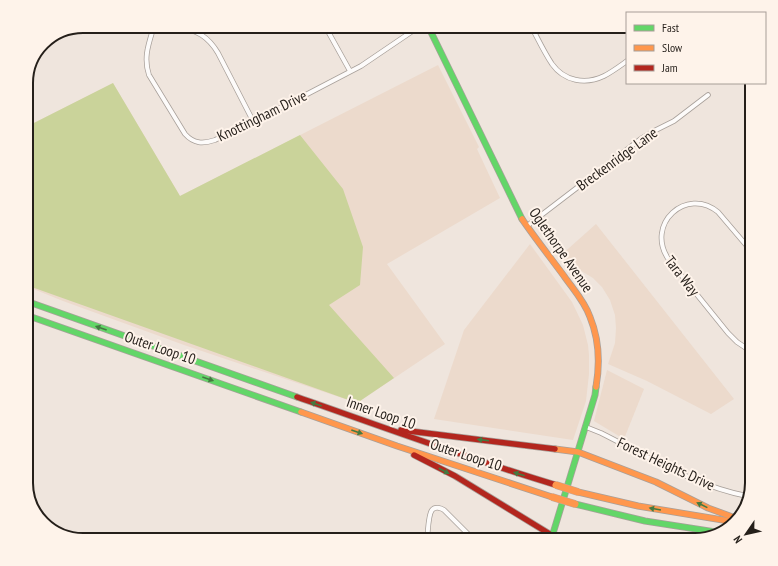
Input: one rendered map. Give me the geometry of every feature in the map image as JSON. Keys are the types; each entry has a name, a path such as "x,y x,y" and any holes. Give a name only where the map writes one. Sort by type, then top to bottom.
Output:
{"main road":[{"name":"Oglethorpe Avenue","path":"431,33 512,199 527,226 581,300 590,316 596,335 598,373 595,395 553,533"},
{"name":"Inner Loop 10","path":"33,303 556,486 638,506 726,521"},
{"name":"Outer Loop 10","path":"33,317 398,446 552,497 645,521 708,531"},
{"path":"388,428 578,452 656,482 708,508 726,515"},
{"path":"398,446 455,476 544,533"}],"street":[{"name":"Knottingham Drive","path":"152,33 146,53 147,70 181,128 189,138 196,142 211,141 292,102 369,61 410,33"},
{"path":"198,33 212,44 218,53 253,121"},
{"path":"329,33 350,71"},
{"path":"535,33 551,63 559,72 569,78 579,81 594,80 609,74 626,62"},
{"name":"Breckenridge Lane","path":"527,226 642,138 674,121 708,95"},
{"name":"Tara Way","path":"745,244 714,208 696,204 686,205 676,210 664,224 661,236 661,246 665,255 728,333 745,347"},
{"name":"Forest Heights Drive","path":"586,427 691,479 714,488 743,495"},
{"path":"428,533 431,511 434,508 444,510 467,533"}],"shaded area":[{"path":"438,65 479,147 477,149 500,198 387,264 445,344 357,403 184,345 33,289 33,123 113,83 180,196"},
{"path":"596,224 734,399 711,414 647,381 608,364 615,343 616,328 615,315 610,300 602,287 593,278 559,257"},
{"path":"530,244 572,302 583,325 588,345 589,374 586,401 573,440 434,419 464,330"},
{"path":"607,370 644,389 624,439 594,421"}],"green space":[{"path":"113,83 180,196 300,135 343,189 363,247 360,285 329,305 394,378 357,403 33,287 33,123"}],"traffic: fast":[{"path":"431,33 522,219"},
{"path":"33,303 297,397"},
{"path":"33,317 301,412"},
{"path":"553,533 595,395 596,387"},
{"path":"575,504 645,521 708,531"}],"traffic: slow":[{"path":"522,219 588,311 593,325 598,352 596,387"},
{"path":"301,412 397,446 552,497"},
{"path":"555,449 578,452 656,482 708,508 726,515"},
{"path":"556,485 578,492"},
{"path":"578,492 638,506 726,521"},
{"path":"552,497 575,504"}],"traffic: jam":[{"path":"297,397 458,454 556,485"},
{"path":"401,430 555,449"},
{"path":"414,455 455,476 548,533"}]}
